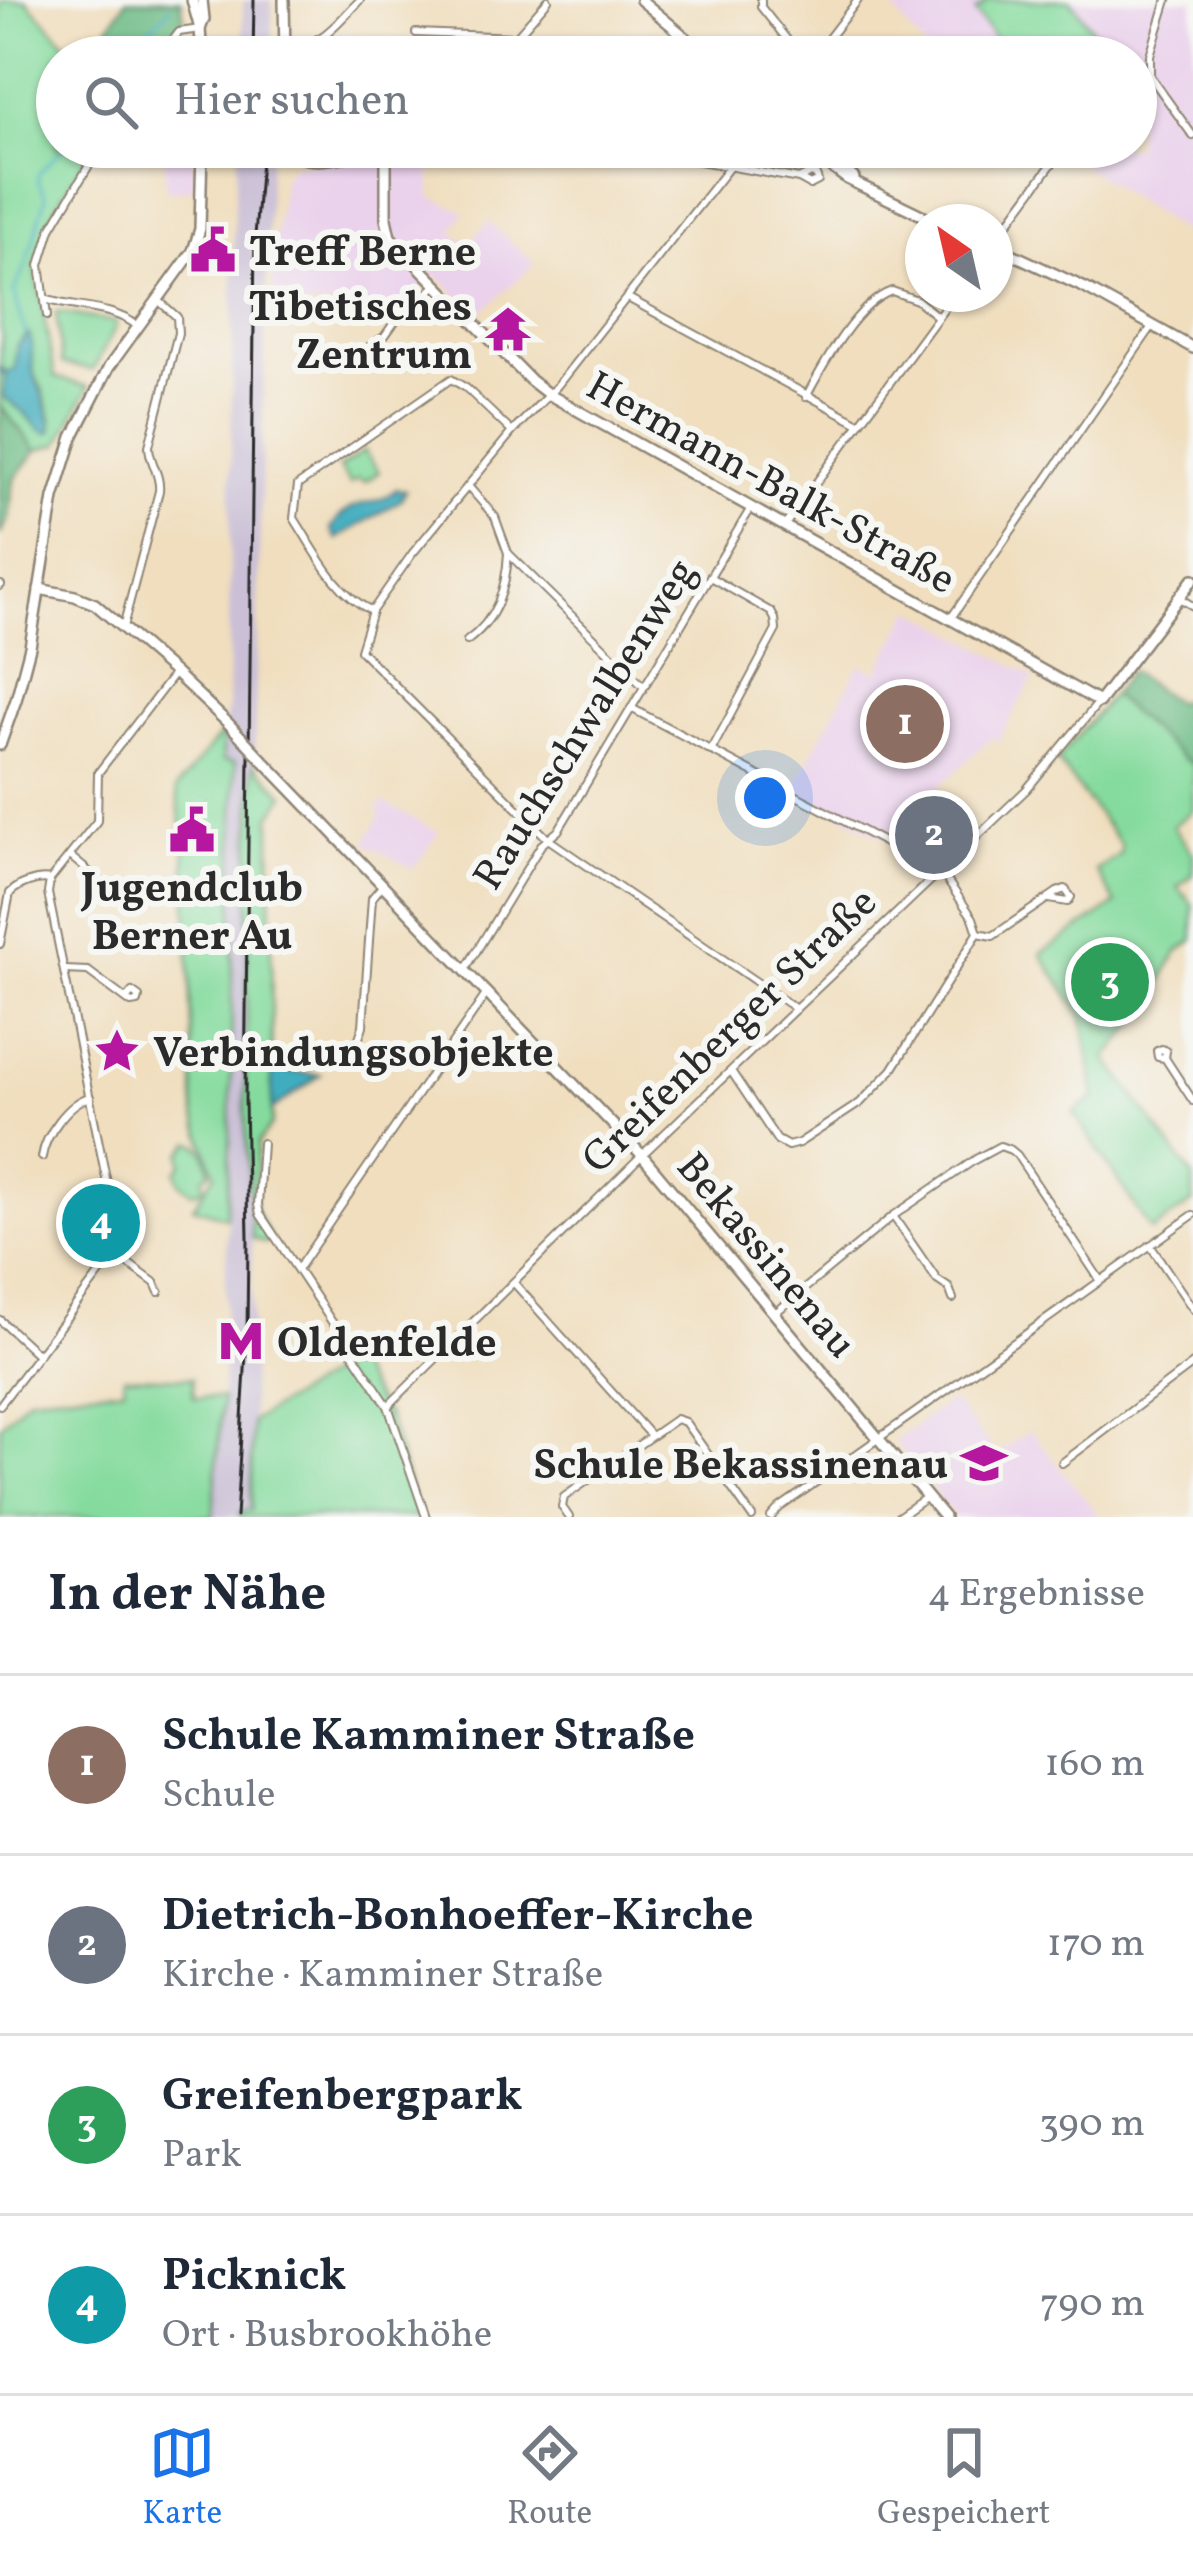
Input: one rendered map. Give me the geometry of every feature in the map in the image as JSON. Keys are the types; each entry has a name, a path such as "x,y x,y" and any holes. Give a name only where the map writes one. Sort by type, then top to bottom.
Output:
{"street":[{"path":"192,0 200,36"},
{"path":"200,29 202,0"},
{"path":"284,0 285,36"},
{"path":"322,36 360,0"},
{"path":"517,36 548,0"},
{"path":"640,0 684,36"},
{"path":"761,0 761,8 784,36"},
{"path":"830,36 858,0"},
{"path":"1156,36 1167,0"},
{"path":"175,36 200,29"},
{"path":"416,34 483,36"},
{"path":"1157,86 1193,136"},
{"path":"47,316 40,265 51,229 87,168"},
{"path":"0,745 27,660 54,498 73,437 102,380 183,268 196,242 202,168"},
{"name":"Hermann-Balk-Straße","path":"386,168 387,229 395,243 548,394 1099,702"},
{"path":"796,1009 548,839 360,650 372,611 412,554 512,432 557,386 730,168 799,179"},
{"path":"837,168 905,209"},
{"path":"1013,219 1049,168"},
{"path":"1013,253 1193,347"},
{"path":"357,355 383,337 436,285"},
{"path":"806,397 826,361 872,301 892,291 908,295 938,316"},
{"path":"628,298 860,423"},
{"path":"45,299 73,308 117,312 138,326"},
{"path":"122,627 159,490 149,446 178,333 177,317 158,300"},
{"path":"784,525 941,312"},
{"path":"951,618 1154,325"},
{"path":"372,611 340,587 294,518 298,484 451,380 466,388 512,432"},
{"path":"469,486 495,518 508,554 643,686"},
{"name":"Rauchschwalbenweg","path":"465,970 548,839 558,831 751,508"},
{"path":"467,641 497,609 508,554"},
{"path":"710,577 770,612 776,629 712,751"},
{"name":"Greifenberger Straße","path":"388,1406 642,1155 1026,790 1193,579"},
{"name":"Bekassinenau","path":"39,589 90,601 228,723 642,1155 944,1517"},
{"path":"1179,598 1193,605"},
{"path":"0,1406 114,1252 118,1237 48,893 50,880 99,815 98,773 175,673"},
{"path":"631,708 942,873 978,933"},
{"path":"70,856 106,886 111,896"},
{"path":"0,944 12,890 50,880"},
{"path":"359,1038 371,898 382,885"},
{"path":"978,933 993,936 1049,899"},
{"path":"730,1071 777,1140 788,1146 799,1144 860,1103 892,1070 978,933"},
{"path":"65,970 88,971 127,998"},
{"path":"298,1269 487,993"},
{"path":"1165,1058 1193,1101"},
{"path":"42,1156 44,1145 76,1101 90,1097"},
{"path":"262,1143 258,1209 388,1406 426,1517"},
{"path":"775,1313 893,1216 989,1150 1006,1147 1017,1155 1100,1280"},
{"path":"771,1517 1193,1215"},
{"path":"893,1216 953,1299"},
{"path":"1150,1245 1193,1310"},
{"path":"114,1252 155,1282 159,1292"},
{"path":"514,1282 651,1436"},
{"path":"0,1320 39,1355"},
{"path":"1062,1463 1193,1364"},
{"path":"569,1517 562,1507 564,1497 676,1419 685,1422 752,1517"},
{"path":"898,1517 927,1496"}],"shaded area":[{"path":"243,0 272,0 272,36 243,36"},
{"path":"886,0 1193,0 1193,239 1086,168 1157,168 1157,36 915,36"},
{"path":"165,168 194,168 194,189 166,191"},
{"path":"237,168 269,168 245,1113 252,1238 251,1511 240,1512 240,1517 213,1517 230,1143 235,763 223,761 223,731 228,709"},
{"path":"292,168 431,168 431,197 465,212 452,231 467,244 489,222 535,264 477,316 436,274 382,326 365,307 272,305 284,177"},
{"path":"912,609 1034,677 998,741 991,738 885,838 793,789 860,664 877,673"},
{"path":"383,802 439,833 413,869 365,843"},
{"name":"Schule Bekassinenau","path":"951,1400 997,1454 1030,1430 1100,1517 955,1517 894,1441"}],"green space":[{"path":"26,0 59,36 36,36 36,168 80,168 52,213 35,266 55,377 89,387 59,444 37,450 0,406 0,372 31,421 52,422 32,370 26,335 17,345 15,370 0,367 0,4"},
{"path":"126,0 181,0 184,19 171,36 103,36"},
{"path":"985,0 1071,0 1097,36 993,36 975,11"},
{"path":"774,168 814,168 800,174"},
{"path":"56,312 116,322 93,370 62,364"},
{"path":"0,406 37,450 14,480 9,518 0,535"},
{"path":"364,451 379,472 365,482 358,479 350,484 339,468"},
{"path":"1130,671 1174,702 1193,700 1193,764 1112,695"},
{"path":"1112,695 1193,765 1193,810 1173,826 1193,854 1193,875 1178,887 1193,905 1193,941 1177,952 1146,1011 1107,1058 1193,1177 1193,1202 1151,1231 1074,1113 1095,1097 1083,1017 1041,954 1116,904 1096,871 1120,854 1121,845 1057,760"},
{"path":"223,731 223,760 235,762 226,1217 193,1207 215,1174 195,1116 185,850 176,789"},
{"path":"254,764 285,795 271,816 272,1124 258,1143 254,1208 272,1241 265,1243 252,1238 245,1113"},
{"path":"191,1142 203,1149 210,1172 203,1177 204,1189 191,1192 176,1171"},
{"path":"352,1362 388,1418 418,1517 240,1517 240,1512 251,1510 252,1421"},
{"path":"124,1376 192,1378 194,1398 222,1398 213,1517 0,1517 0,1426 29,1396 123,1388"}],"water":[{"path":"29,334 33,368 51,423 48,433 4,397 6,376 0,367 15,370 17,345"},
{"path":"396,489 405,490 401,500 337,539 331,529 347,511"},
{"path":"272,1069 320,1075 272,1110"}],"waterway":[{"path":"140,36 170,7"},
{"path":"26,335 14,291 46,197 38,181 44,168"}],"railway":[{"path":"253,36 254,0"},
{"path":"236,1517 247,1337 245,1101 255,236 260,168"}],"place":[{"name":"Treff Berne","path":"213,250"},
{"name":"Tibetisches Zentrum","path":"508,329"},
{"name":"Schule Kamminer Straße","path":"905,724"},
{"name":"Jugendclub Berner Au","path":"192,830"},
{"name":"Dietrich-Bonhoeffer-Kirche","path":"934,835"},
{"name":"Greifenbergpark","path":"1110,982"},
{"name":"Verbindungsobjekte","path":"117,1051"},
{"name":"Picknick","path":"101,1223"},
{"name":"Oldenfelde","path":"241,1341"},
{"name":"Schule Bekassinenau","path":"984,1463"}]}
